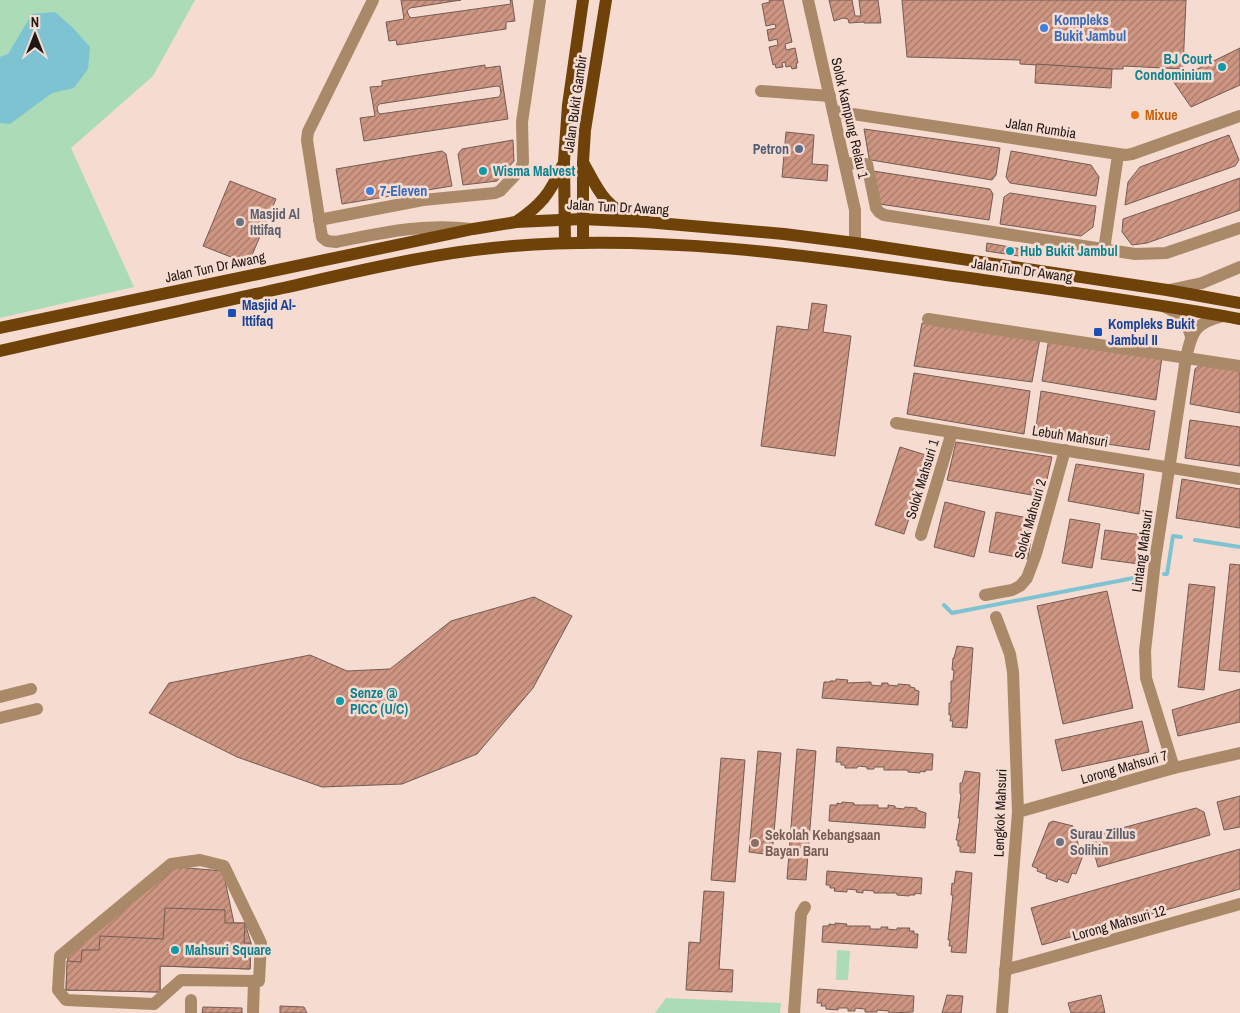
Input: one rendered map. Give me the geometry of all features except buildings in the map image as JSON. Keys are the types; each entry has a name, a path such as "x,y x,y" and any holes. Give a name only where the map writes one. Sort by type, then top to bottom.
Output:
{"main road":[{"name":"Jalan Bukit Gambir","path":"565,243 564,161 568,104 583,0"},
{"name":"Jalan Bukit Gambir","path":"583,242 585,130 606,0"},
{"path":"516,222 542,202 553,188 564,161"},
{"path":"583,162 605,201 626,215 646,222"},
{"name":"Jalan Tun Dr Awang","path":"0,328 473,229 516,222 564,219 646,222 855,242 1240,303"},
{"name":"Jalan Tun Dr Awang","path":"0,351 446,253 512,246 583,242 646,242 786,253 1162,306 1240,319"}],"street":[{"path":"373,0 308,132 306,140 322,237 327,242 336,242 404,228 452,226 473,229"},
{"path":"319,220 423,200 495,194 500,191 521,169 523,162 522,122 540,0"},
{"name":"Solok Kampung Relau 1","path":"808,0 855,210 855,242"},
{"path":"761,90 830,96"},
{"name":"Jalan Rumbia","path":"833,110 1118,155 1132,154 1240,116"},
{"path":"1104,250 1118,155"},
{"path":"845,163 867,164 876,208 884,215 1135,254 1166,253 1240,228"},
{"path":"1167,290 1202,283 1240,267"},
{"path":"1162,306 1175,312 1183,319 1191,336 1198,327 1208,320 1223,316"},
{"path":"928,319 1240,366"},
{"name":"Lintang Mahsuri","path":"1174,768 1144,666 1154,570 1186,358 1191,336"},
{"name":"Lebuh Mahsuri","path":"896,423 1240,479"},
{"name":"Solok Mahsuri 1","path":"921,534 952,432"},
{"name":"Solok Mahsuri 2","path":"985,595 1012,590 1020,586 1027,578 1036,554 1065,450"},
{"name":"Lengkok Mahsuri","path":"996,617 1010,654 1013,672 1018,812 1002,1013"},
{"path":"0,697 31,689"},
{"path":"0,718 37,709"},
{"name":"Lorong Mahsuri 7","path":"1018,812 1174,768 1240,753"},
{"path":"200,860 224,866 260,943 259,981 254,981 181,980 154,1004 66,1000 58,990 60,956 171,864 200,860"},
{"name":"Lorong Mahsuri 12","path":"1005,970 1240,904"},
{"path":"794,1013 801,914 805,907"},
{"path":"253,1013 254,981"}],"green space":[{"path":"0,0 195,0 153,76 71,148 134,287 0,318"},
{"path":"837,950 850,951 848,980 836,980"},
{"path":"666,998 781,1003 780,1013 655,1013"}],"water":[{"path":"55,12 90,47 88,69 74,88 52,93 10,124 0,123 0,57 8,54 32,14"}],"waterway":[{"path":"1164,574 1167,574 1173,536 1181,537"},
{"path":"1195,540 1240,547"},
{"path":"944,605 952,613 1144,576"}],"place":[{"name":"Kompleks Bukit Jambul","path":"1044,28"},
{"name":"BJ Court Condominium","path":"1222,67"},
{"name":"Mixue","path":"1135,115"},
{"name":"Petron","path":"799,149"},
{"name":"Wisma Malvest","path":"483,171"},
{"name":"7-Eleven","path":"370,191"},
{"name":"Masjid Al Ittifaq","path":"240,222"},
{"name":"Hub Bukit Jambul","path":"1010,251"},
{"name":"Masjid Al- Ittifaq","path":"232,313"},
{"name":"Kompleks Bukit Jambul II","path":"1098,332"},
{"name":"Senze @ PICC (U/C)","path":"340,701"},
{"name":"Surau Zillus Solihin","path":"1060,842"},
{"name":"Sekolah Kebangsaan Bayan Baru","path":"755,843"},
{"name":"Mahsuri Square","path":"175,950"}]}
